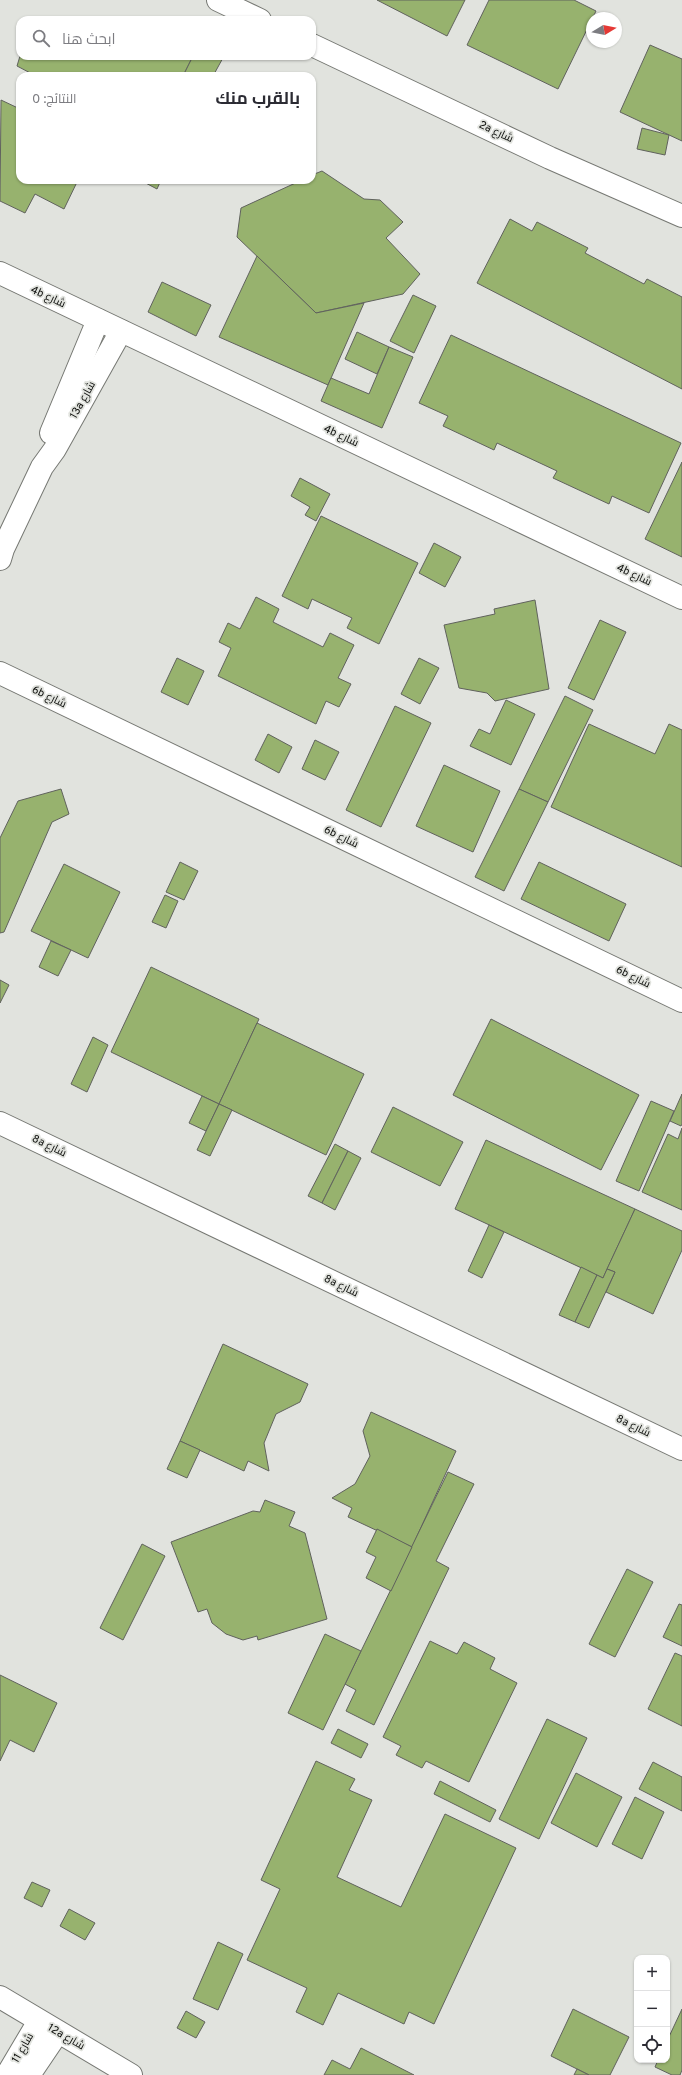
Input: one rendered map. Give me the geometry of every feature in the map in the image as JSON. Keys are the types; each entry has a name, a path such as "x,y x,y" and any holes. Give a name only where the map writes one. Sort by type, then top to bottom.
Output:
{"street":[{"path":"218,0 252,16"},
{"name":"2a شارع","path":"316,47 550,158 682,216"},
{"name":"4b شارع","path":"0,274 682,598"},
{"name":"13a شارع","path":"42,467 51,432 98,320"},
{"name":"13a شارع","path":"1,553 42,467 55,449 122,331"},
{"name":"6b شارع","path":"0,674 682,1001"},
{"name":"8a شارع","path":"0,1123 682,1449"},
{"name":"12a شارع","path":"0,1997 131,2075"},
{"name":"شارع 11","path":"7,2075 39,2021"},
{"name":"شارع 11","path":"29,2075 58,2032"}],"building":[{"path":"377,0 465,0 447,36"},
{"path":"489,0 574,0 596,11 586,12 586,32 558,89 467,45"},
{"path":"650,45 682,59 682,141 620,112"},
{"path":"19,60 191,60 185,72 28,72 17,66"},
{"path":"191,60 222,60 215,72 185,72"},
{"path":"1,100 16,107 16,184 76,184 64,209 35,194 25,213 0,201"},
{"path":"642,128 669,135 665,155 637,149"},
{"path":"322,171 364,199 380,200 403,222 386,238 420,274 403,294 316,313 237,237 241,208 293,184 316,184 316,173"},
{"path":"148,184 159,184 157,189"},
{"path":"510,219 532,231 537,222 588,248 585,253 644,284 647,279 682,297 682,389 477,283"},
{"path":"257,256 316,313 364,303 328,385 219,337"},
{"path":"162,282 211,305 196,336 148,312"},
{"path":"413,295 436,306 414,353 390,341"},
{"path":"357,332 389,347 377,374 345,359"},
{"path":"451,335 681,443 649,513 612,496 609,504 553,478 557,471 497,443 494,450 443,426 448,416 419,403"},
{"path":"389,347 413,357 382,428 321,401 331,378 369,394"},
{"path":"682,462 682,557 645,539"},
{"path":"300,478 330,494 316,521 305,515 310,507 291,496"},
{"path":"321,516 418,563 379,644 347,628 352,618 312,599 308,609 282,596"},
{"path":"434,543 461,557 445,587 419,573"},
{"path":"256,597 279,609 273,622 323,647 330,633 354,645 338,678 351,684 339,707 326,701 316,724 218,676 231,648 219,642 228,623 240,629"},
{"path":"535,600 549,689 495,701 487,693 459,688 444,625 495,614 494,609"},
{"path":"600,620 626,632 594,700 568,688"},
{"path":"177,658 204,671 188,705 161,692"},
{"path":"419,658 439,668 420,704 401,694"},
{"path":"565,696 593,710 548,802 519,789"},
{"path":"506,700 535,714 511,765 470,746 479,729 490,734"},
{"path":"395,706 431,723 381,827 346,810"},
{"path":"589,724 655,754 669,724 682,730 682,867 551,807"},
{"path":"268,734 292,747 279,773 255,760"},
{"path":"315,740 339,752 325,780 302,769"},
{"path":"444,765 500,791 473,852 416,826"},
{"path":"61,789 69,814 52,822 4,932 0,933 0,838 18,801"},
{"path":"519,789 548,802 504,891 475,877"},
{"path":"180,862 198,871 184,900 166,892"},
{"path":"539,862 626,904 609,941 521,899"},
{"path":"64,864 120,892 88,958 31,931"},
{"path":"165,895 178,901 166,928 152,922"},
{"path":"51,941 71,950 58,976 39,967"},
{"path":"151,967 259,1019 219,1104 111,1052"},
{"path":"0,980 9,985 0,1003"},
{"path":"491,1019 639,1095 601,1170 453,1095"},
{"path":"257,1023 364,1074 326,1155 219,1104"},
{"path":"93,1037 108,1045 87,1092 71,1084"},
{"path":"682,1094 682,1124 681,1126 670,1121"},
{"path":"202,1096 219,1104 206,1131 189,1123"},
{"path":"651,1101 674,1111 639,1191 616,1181"},
{"path":"219,1104 232,1110 210,1156 197,1150"},
{"path":"393,1107 463,1142 440,1186 371,1152"},
{"path":"682,1128 682,1210 642,1192 668,1134 678,1139"},
{"path":"486,1140 635,1209 603,1278 455,1209"},
{"path":"335,1144 348,1151 322,1203 308,1196"},
{"path":"348,1151 361,1158 335,1210 322,1203"},
{"path":"635,1209 682,1231 682,1250 653,1314 606,1292 615,1272 607,1269"},
{"path":"489,1225 504,1232 482,1278 468,1271"},
{"path":"581,1267 597,1275 575,1322 559,1315"},
{"path":"607,1269 615,1272 589,1328 575,1322 597,1275 603,1278"},
{"path":"223,1344 308,1384 300,1402 276,1414 264,1443 269,1471 248,1461 244,1471 180,1441"},
{"path":"371,1412 456,1451 412,1547 348,1517 352,1508 332,1498 355,1484 370,1456 363,1431"},
{"path":"180,1441 200,1450 187,1478 167,1469"},
{"path":"448,1472 474,1484 436,1561 449,1568 374,1725 346,1711 356,1690 345,1684"},
{"path":"265,1500 295,1512 289,1526 305,1533 327,1619 258,1640 257,1636 243,1640 226,1634 212,1623 207,1609 198,1612 171,1542 253,1511 260,1512"},
{"path":"377,1529 412,1547 391,1591 366,1578 376,1557 366,1552"},
{"path":"142,1544 165,1556 123,1640 100,1628"},
{"path":"627,1569 653,1582 615,1657 589,1644"},
{"path":"679,1604 682,1605 682,1646 663,1637"},
{"path":"325,1634 361,1651 323,1730 288,1713"},
{"path":"430,1641 457,1654 464,1642 495,1658 490,1669 517,1683 469,1782 426,1761 422,1768 396,1755 401,1746 383,1737"},
{"path":"675,1653 682,1656 682,1726 648,1709"},
{"path":"0,1675 57,1703 34,1752 10,1740 0,1761"},
{"path":"547,1719 587,1738 539,1839 499,1819"},
{"path":"338,1729 368,1744 361,1758 331,1743"},
{"path":"316,1761 355,1779 349,1790 372,1800 337,1877 401,1907 445,1814 516,1848 434,2024 409,2012 404,2024 338,1993 323,2025 296,2012 307,1988 247,1960 280,1889 261,1880"},
{"path":"653,1762 682,1777 682,1811 639,1789"},
{"path":"576,1773 622,1797 597,1847 551,1823"},
{"path":"440,1781 496,1810 490,1822 434,1794"},
{"path":"635,1797 664,1812 642,1859 612,1844"},
{"path":"32,1882 50,1890 42,1907 24,1898"},
{"path":"69,1909 95,1923 85,1940 60,1926"},
{"path":"218,1942 243,1954 218,2010 193,1999"},
{"path":"573,2009 629,2037 610,2075 589,2075 551,2056"},
{"path":"682,2009 682,2070 680,2075 672,2075 655,2067 657,2063 670,2063 670,2035"},
{"path":"186,2011 205,2022 196,2038 177,2028"},
{"path":"361,2048 414,2075 324,2075 332,2060 350,2069"},
{"path":"577,2069 589,2075 574,2075"}]}
